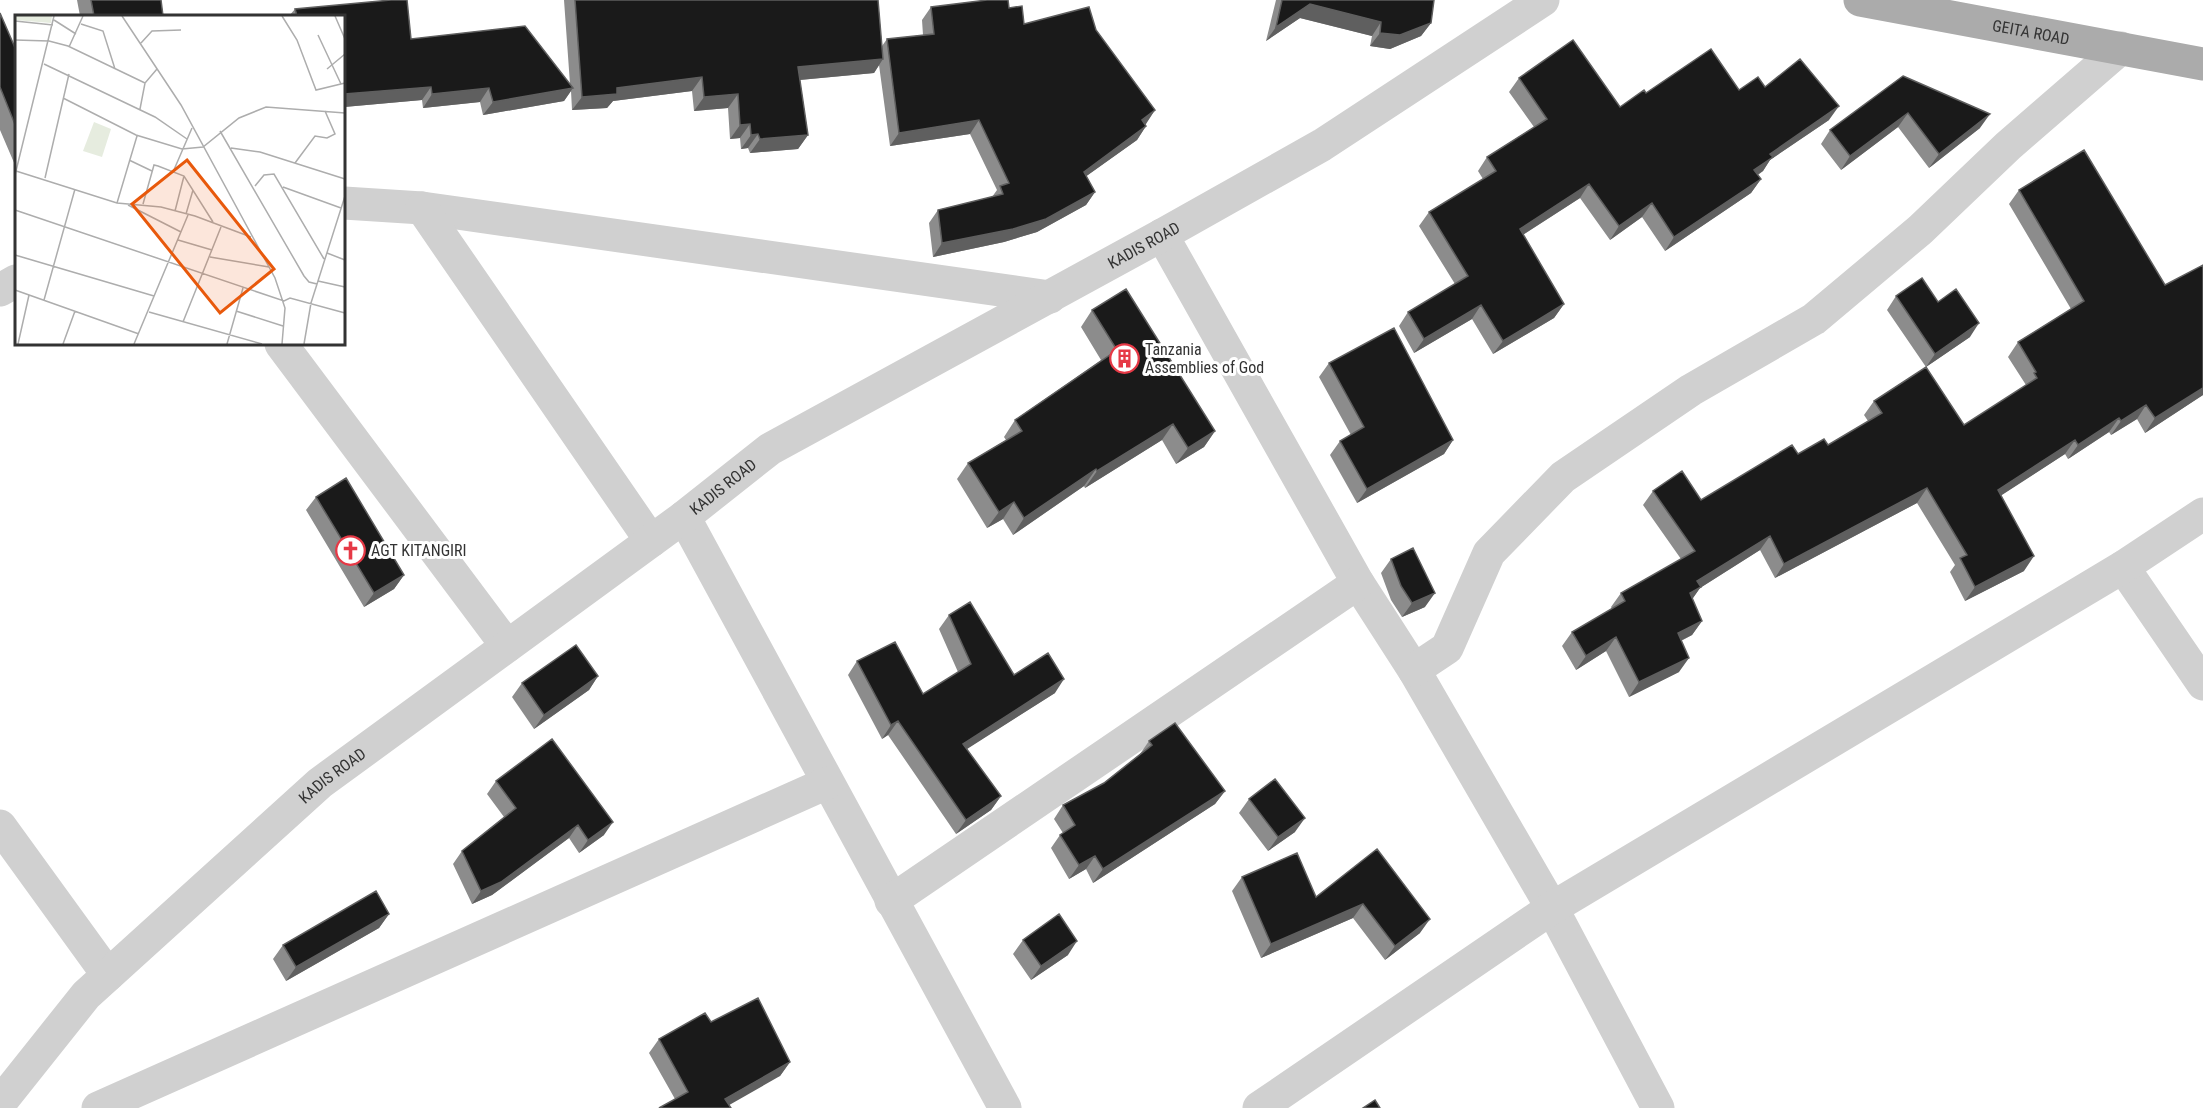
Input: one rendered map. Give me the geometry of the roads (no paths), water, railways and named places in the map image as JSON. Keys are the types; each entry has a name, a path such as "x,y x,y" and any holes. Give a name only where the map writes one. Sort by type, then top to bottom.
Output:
{"main road":[{"name":"GEITA ROAD","path":"1860,0 2203,63"}],"street":[{"name":"KADIS ROAD","path":"0,1103 86,995 320,783 684,517 770,449 1050,297 1322,145 1543,0"},
{"path":"1414,670 1448,648 1489,553 1563,477 1691,390 1814,319 1920,230 2008,146 2121,48"},
{"path":"345,203 422,208 1050,297"},
{"path":"422,208 651,541"},
{"path":"1162,235 1358,583 1414,670 1552,908 1658,1108"},
{"path":"282,345 507,646"},
{"path":"1258,1108 1552,908 2123,567 2203,514"},
{"path":"684,517 1005,1108"},
{"path":"2123,567 2203,684"},
{"path":"891,901 1358,583"},
{"path":"98,1108 827,783"},
{"path":"0,826 108,975"}],"place":[{"name":"Tanzania Assemblies of God","path":"1124,358"},
{"name":"AGT KITANGIRI","path":"350,550"}]}
